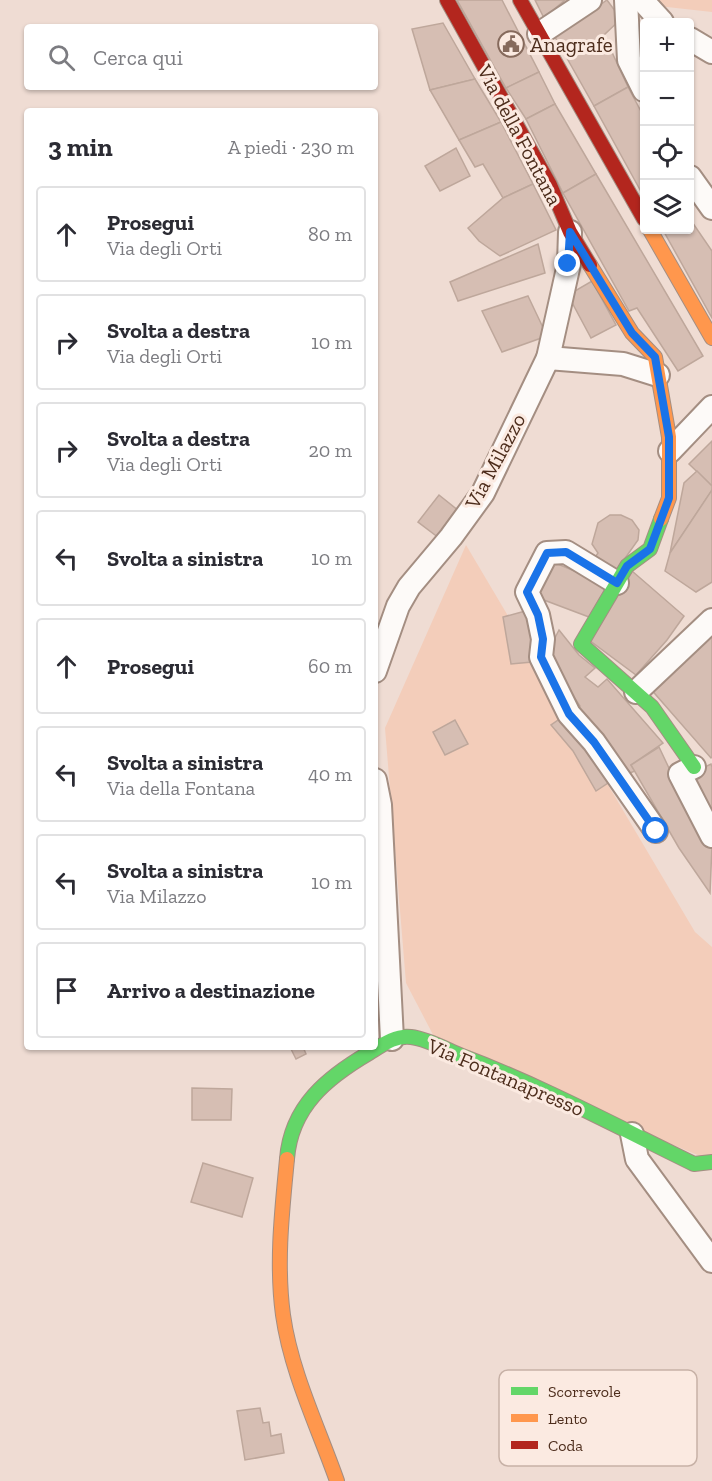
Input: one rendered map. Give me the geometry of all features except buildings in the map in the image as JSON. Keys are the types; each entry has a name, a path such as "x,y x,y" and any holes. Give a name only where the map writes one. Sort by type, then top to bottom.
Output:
{"street":[{"name":"Via della Fontana","path":"447,0 550,185 570,232 632,333 656,366"},
{"path":"520,0 640,210"},
{"path":"539,34 590,0"},
{"path":"626,0 629,60 640,81"},
{"path":"642,0 658,18"},
{"path":"694,41 712,52"},
{"path":"692,180 712,208"},
{"name":"Via Milazzo","path":"378,663 398,606 409,587 451,537 483,493 548,358 568,264 570,232"},
{"path":"652,234 712,338"},
{"path":"548,358 656,366 670,451 669,498 650,549 627,566 581,644 652,706 694,768 680,774 712,836"},
{"path":"670,451 712,407"},
{"path":"617,583 566,552 547,553 527,592 538,615 543,639 541,657 569,714 594,742 656,831"},
{"path":"636,692 712,620"},
{"path":"378,796 392,1039 378,1047"},
{"name":"Via Fontanapresso","path":"392,1039 411,1037 499,1070 694,1164 712,1162"},
{"path":"337,1481 296,1371 285,1329 279,1253 287,1153 299,1116 309,1098 335,1073 374,1050"},
{"path":"632,1134 637,1159 712,1261"}],"shaded area":[{"path":"655,0 712,0 712,12 658,6"},
{"path":"466,545 695,932 712,947 712,1161 440,1048 406,983 385,728"}],"traffic: fast":[{"path":"661,519 650,549 627,566 581,644 652,707 694,767"},
{"path":"378,1048 389,1041 405,1037 431,1042 580,1107 694,1164 712,1162"},
{"path":"287,1159 296,1123 314,1095 339,1072 374,1050"}],"traffic: slow":[{"path":"652,234 712,338"},
{"path":"590,265 632,333 655,357 669,437 669,498 661,519"},
{"path":"287,1159 280,1256 283,1315 292,1357 337,1481"}],"traffic: jam":[{"path":"447,0 550,185 570,232 590,265"},
{"path":"520,0 640,212"}],"place":[{"name":"Anagrafe","path":"511,44"}],"route":[{"path":"568,264 570,232 632,333 655,357 669,437 669,498 650,549 627,566 617,583 566,552 547,553 527,592 538,615 543,639 541,657 569,714 594,742 656,831"}]}
